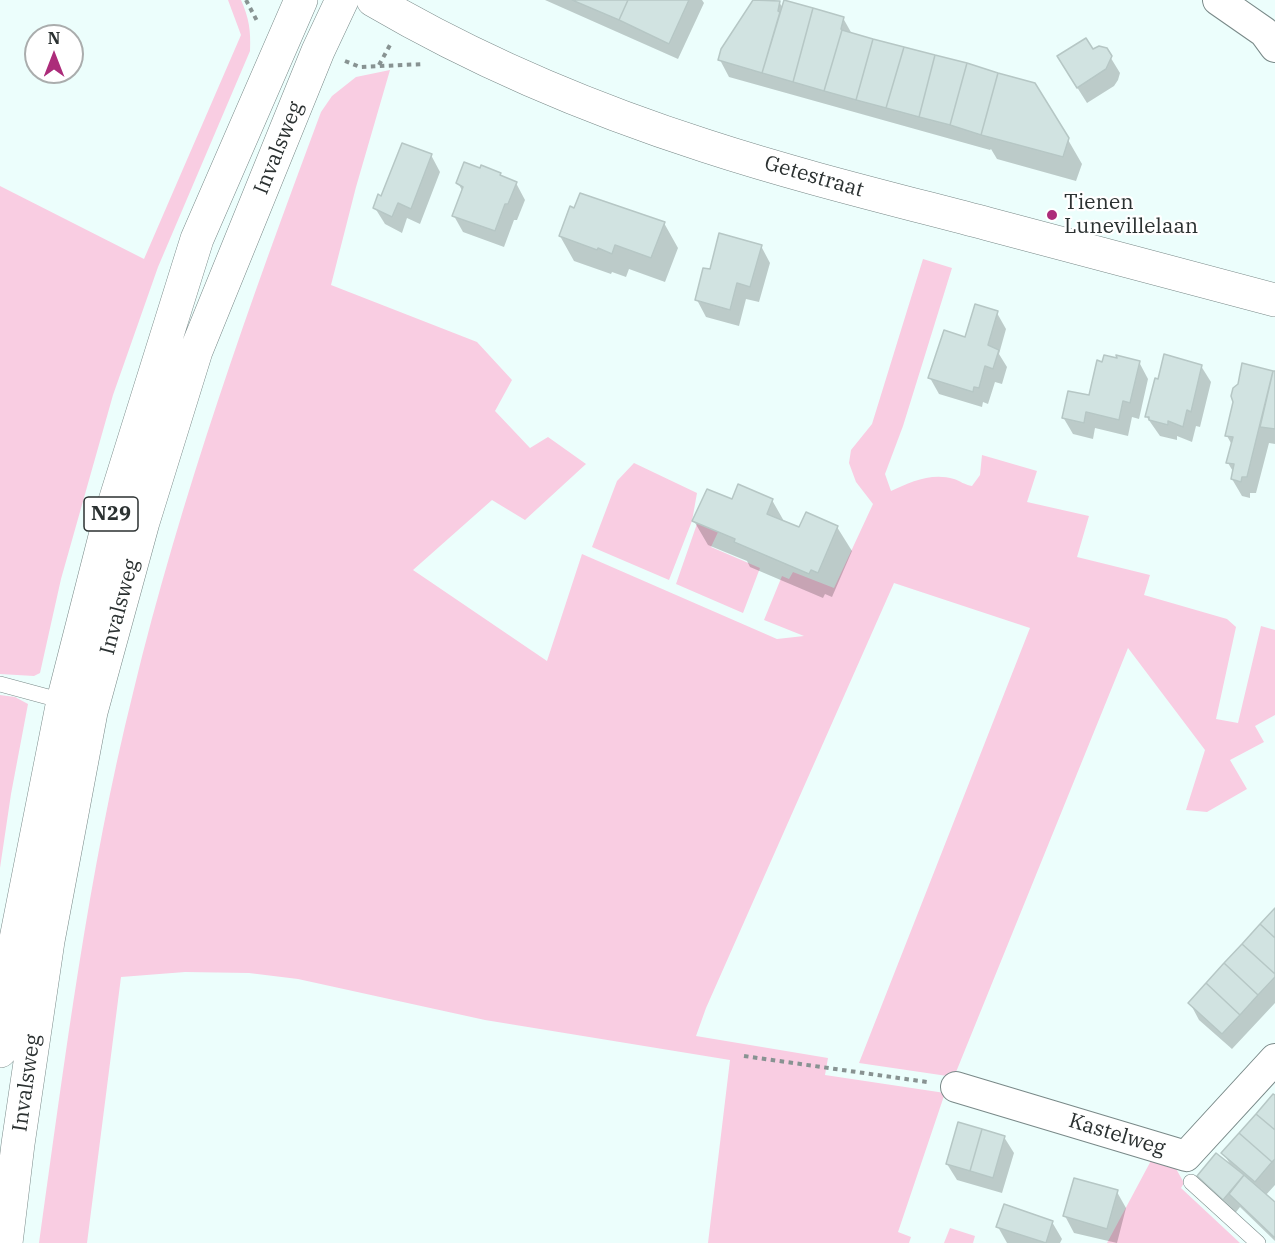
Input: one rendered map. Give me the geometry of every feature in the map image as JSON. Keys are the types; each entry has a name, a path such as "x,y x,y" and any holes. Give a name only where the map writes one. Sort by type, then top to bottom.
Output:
{"main road":[{"name":"Invalsweg","path":"0,1052 16,939 63,701 110,517 197,238 301,0"},
{"name":"Invalsweg","path":"6,1243 48,941 91,712 142,522 196,351 318,51 342,0"},
{"name":"Getestraat","path":"373,0 484,59 608,112 706,146 834,184 1275,300"}],"street":[{"path":"1218,0 1264,32 1275,47"},
{"name":"Kastelweg","path":"956,1086 1186,1156 1275,1059"}],"lane":[{"path":"0,684 63,701"},
{"path":"1191,1182 1258,1243"}],"path":[{"path":"246,0 258,23 285,35"},
{"path":"318,51 360,67 431,64"},
{"path":"744,1056 956,1086"}],"shaded area":[{"path":"228,0 241,0 249,25 250,51 158,267 113,395 61,579 40,673 34,676 0,674 0,186 144,259 241,35"},
{"path":"390,70 356,187 331,285 477,342 512,380 495,411 530,448 548,437 586,464 525,520 492,500 413,570 547,661 582,554 777,639 804,636 764,620 782,576 789,579 793,572 834,588 873,504 856,482 849,463 851,450 872,424 923,259 952,268 903,426 885,474 891,491 929,477 946,477 972,486 980,475 982,455 1037,471 1027,502 1089,516 1077,557 1150,575 1144,595 1227,619 1236,627 1216,719 1238,723 1261,626 1275,630 1275,715 1255,726 1264,742 1230,760 1247,789 1207,812 1186,810 1205,750 1128,648 954,1077 859,1063 1030,628 894,583 706,1008 696,1036 828,1058 825,1075 945,1093 898,1232 911,1237 909,1243 708,1243 730,1060 485,1020 298,979 249,973 185,972 121,977 87,1243 39,1243 68,1036 103,829 133,693 173,545 218,400 321,112 332,96 356,77"},
{"path":"634,463 697,493 692,521 669,580 592,547 617,481"},
{"path":"698,521 719,530 711,547 760,568 743,613 676,584"},
{"path":"0,695 15,697 28,704 0,868"},
{"path":"1154,1155 1174,1165 1184,1183 1181,1188 1240,1243 1107,1243"},
{"path":"950,1228 975,1236 973,1243 944,1243"}],"building":[{"path":"572,0 628,0 619,20"},
{"path":"628,0 689,0 669,44 619,20"},
{"path":"753,0 780,1 778,11 780,12 762,73 718,60 721,49"},
{"path":"784,0 813,8 793,82 762,73"},
{"path":"813,8 844,17 824,91 793,82"},
{"path":"842,30 873,39 856,100 824,91"},
{"path":"1086,38 1093,49 1099,46 1107,48 1112,56 1106,69 1077,88 1057,56"},
{"path":"873,39 904,47 886,108 856,100"},
{"path":"904,47 935,55 919,117 886,108"},
{"path":"935,55 967,63 950,125 919,117"},
{"path":"967,63 998,73 981,135 950,125"},
{"path":"998,73 1035,83 1069,138 1063,157 981,135"},
{"path":"402,143 432,154 411,209 398,203 392,217 373,208 378,194 381,196"},
{"path":"464,162 480,168 481,165 517,182 508,204 505,204 495,231 452,216 463,187 456,183"},
{"path":"580,193 665,222 651,258 615,245 612,254 559,236 570,206 574,208"},
{"path":"719,233 762,245 750,287 737,283 730,310 695,300 703,268 710,269"},
{"path":"975,304 998,311 988,345 999,350 993,369 985,366 979,388 974,387 973,392 928,378 944,330 965,337"},
{"path":"1164,354 1202,365 1191,412 1187,410 1183,427 1168,421 1168,425 1145,417"},
{"path":"1104,355 1117,358 1116,355 1140,361 1130,403 1123,401 1119,420 1086,412 1084,423 1062,418 1068,391 1089,395 1097,360 1102,362"},
{"path":"1242,363 1273,371 1247,477 1242,477 1241,482 1231,479 1234,464 1226,463 1233,437 1225,436 1233,402 1231,396 1233,388 1238,384"},
{"path":"1273,371 1275,371 1275,429 1260,427"},
{"path":"738,484 773,499 767,514 799,527 806,512 838,526 818,573 811,570 809,574 692,521 707,489 732,499"},
{"path":"1275,908 1275,938 1260,924"},
{"path":"1260,924 1275,938 1275,974 1242,944"},
{"path":"1242,944 1275,974 1275,977 1258,995 1224,963"},
{"path":"1224,963 1258,995 1240,1015 1206,983"},
{"path":"1206,983 1240,1015 1222,1034 1188,1003"},
{"path":"1273,1094 1275,1095 1275,1130 1256,1114"},
{"path":"1256,1114 1275,1130 1275,1159 1272,1162 1239,1133"},
{"path":"958,1122 982,1129 970,1171 946,1164"},
{"path":"982,1129 1005,1136 993,1178 970,1171"},
{"path":"1239,1133 1272,1162 1255,1182 1221,1153"},
{"path":"1216,1153 1244,1175 1223,1200 1197,1176"},
{"path":"1244,1175 1275,1202 1275,1238 1229,1194"},
{"path":"1074,1178 1118,1190 1107,1229 1063,1216"},
{"path":"1004,1204 1053,1221 1046,1243 996,1227"}],"place":[{"name":"Tienen Lunevillelaan","path":"1052,215"}]}
